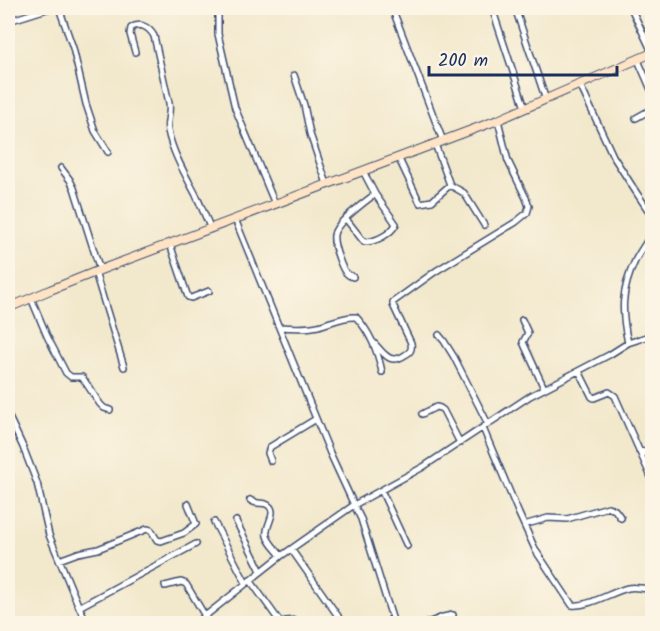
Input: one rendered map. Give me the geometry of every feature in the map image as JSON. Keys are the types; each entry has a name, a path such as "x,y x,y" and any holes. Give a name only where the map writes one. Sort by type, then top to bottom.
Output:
{"main road":[{"path":"8,308 97,271 498,120 652,53"}],"street":[{"path":"8,18 15,19 50,8"},
{"path":"59,8 73,48 86,104 95,130 108,152"},
{"path":"229,8 218,9 218,34 236,108 275,204"},
{"path":"392,8 439,143 450,185 464,193 484,225"},
{"path":"492,8 525,108"},
{"path":"515,8 546,100"},
{"path":"631,8 652,53"},
{"path":"135,52 130,34 131,28 134,26 147,27 154,36 169,103 167,130 180,167 211,229"},
{"path":"638,60 652,92"},
{"path":"294,75 327,184"},
{"path":"580,85 614,156 652,216"},
{"path":"636,118 652,109"},
{"path":"279,327 303,328 354,316 388,359 394,360 410,352 411,343 393,302 436,271 495,236 527,213 529,206 507,160 498,120"},
{"path":"398,157 420,203 432,201 450,185"},
{"path":"61,168 74,188 123,367"},
{"path":"346,219 364,242 368,243 386,235 395,227 396,224 375,194 363,171"},
{"path":"353,277 344,270 334,236 337,227 375,194"},
{"path":"235,219 316,418 361,519 394,624"},
{"path":"628,342 622,311 624,291 635,260 652,233"},
{"path":"170,244 188,297 209,291"},
{"path":"31,298 66,373 82,377 100,404 110,410"},
{"path":"522,320 528,333 523,342 544,388"},
{"path":"439,335 454,357 486,426 524,525 541,559 572,605 582,604 630,588 652,588"},
{"path":"195,624 281,556 354,504 423,467 544,388 609,355 628,342 652,335"},
{"path":"373,342 382,372"},
{"path":"579,370 591,397 609,393 615,396 651,477"},
{"path":"422,414 436,408 443,410 460,443"},
{"path":"8,415 37,483 49,535 87,624"},
{"path":"271,461 268,453 270,447 316,418"},
{"path":"639,451 652,453"},
{"path":"381,490 407,546"},
{"path":"250,500 255,504 265,504 272,511 272,518 267,526 267,536 281,556"},
{"path":"59,560 78,552 98,549 149,529 157,540 161,541 184,533 196,524 188,504"},
{"path":"524,525 548,518 567,519 608,507 615,510 621,518"},
{"path":"236,521 261,572"},
{"path":"214,522 248,582 280,622 291,620 301,624"},
{"path":"79,607 196,544"},
{"path":"291,549 338,616"},
{"path":"165,586 184,582 205,616"},
{"path":"425,624 443,616 453,615"}]}
